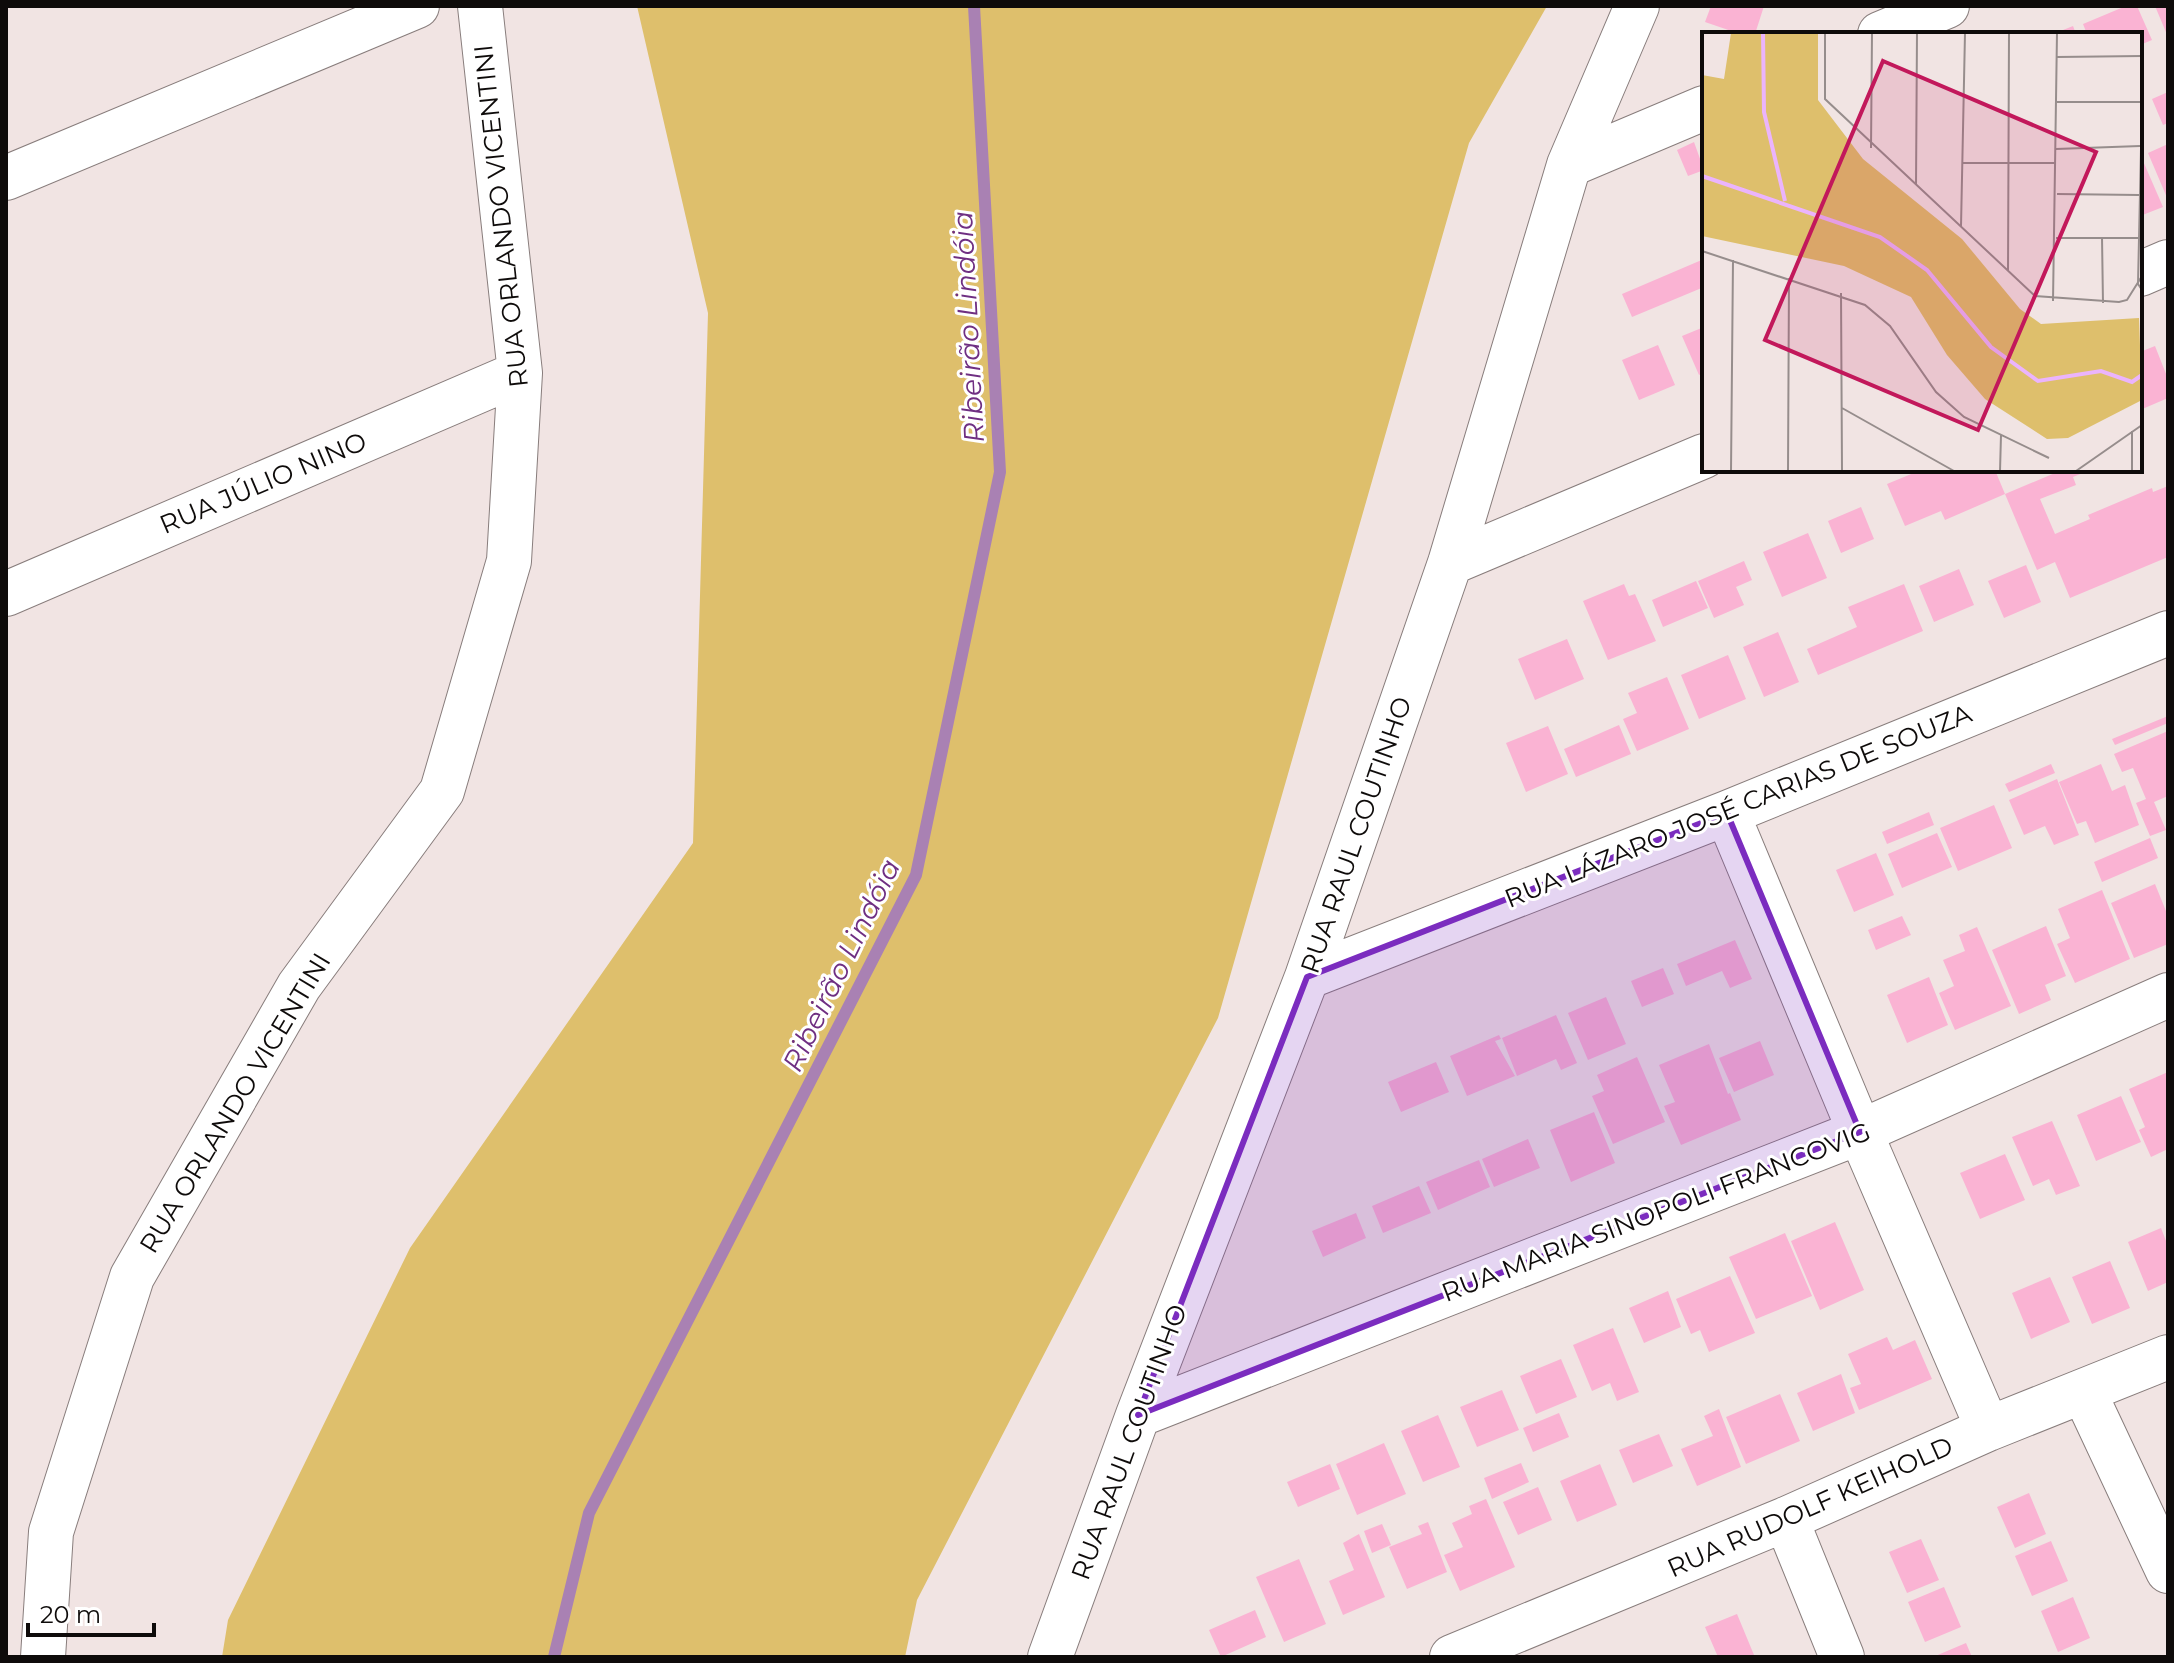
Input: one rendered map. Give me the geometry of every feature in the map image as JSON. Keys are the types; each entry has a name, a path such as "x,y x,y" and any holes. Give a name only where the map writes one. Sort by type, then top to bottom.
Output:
{"street":[{"path":"6,178 417,6"},
{"name":"RUA ORLANDO VICENTINI","path":"43,1657 51,1532 132,1277 299,986 442,791 509,561 520,373 480,6"},
{"name":"RUA RAUL COUTINHO","path":"1050,1657 1138,1415 1307,977 1450,563 1569,165 1637,6"},
{"path":"1885,32 1947,6"},
{"path":"1569,165 1702,109"},
{"path":"2142,273 2168,262"},
{"name":"RUA JÚLIO NINO","path":"6,594 520,373"},
{"path":"1450,563 1702,457"},
{"name":"RUA LÁZARO JOSÉ CARIAS DE SOUZA","path":"1307,977 1727,813 2168,633"},
{"path":"1727,813 1988,1429"},
{"name":"RUA MARIA SINOPOLI FRANCOVIG","path":"1138,1415 1860,1132 2168,995"},
{"name":"RUA RUDOLF KEIHOLD","path":"1480,1652 1988,1429 2168,1357"},
{"path":"2084,1392 2168,1571"},
{"path":"1786,1519 1842,1657"}],"highlighted area":[{"path":"1727,813 1860,1132 1138,1415 1307,977"}],"shaded area":[{"path":"637,6 1547,6 1469,143 1218,1018 917,1600 905,1657 222,1657 228,1620 410,1248 693,843 708,313"}],"building":[{"path":"1711,6 1764,6 1756,32 1734,32 1705,22"},
{"path":"2126,6 2137,6 2152,40 2142,44 2142,32 2086,32 2083,24"},
{"path":"2155,6 2168,6 2168,37"},
{"path":"2073,26 2075,32 2058,32"},
{"path":"2168,92 2168,123 2163,125 2152,99"},
{"path":"1694,142 1702,171 1688,176 1677,150"},
{"path":"2168,144 2168,200 2148,153"},
{"path":"2142,159 2163,207 2142,215"},
{"path":"1702,260 1702,288 1632,317 1622,294"},
{"path":"1702,328 1702,373 1699,375 1682,336"},
{"path":"1658,345 1675,385 1639,400 1622,360"},
{"path":"2155,346 2168,379 2168,398 2142,409 2142,351"},
{"path":"1916,472 1996,472 2005,494 1945,520 1941,511 1905,526 1887,484"},
{"path":"2057,472 2085,472 2073,477 2076,485 2040,499 2055,534 2090,519 2088,515 2152,488 2153,492 2168,486 2168,557 2070,598 2055,562 2037,570 2005,494"},
{"path":"1861,507 1874,539 1841,553 1828,521"},
{"path":"1808,533 1827,578 1782,597 1763,552"},
{"path":"1744,561 1752,580 1736,587 1744,605 1714,618 1698,581"},
{"path":"2026,565 2041,602 2004,618 1988,581"},
{"path":"1959,569 1974,605 1934,622 1919,586"},
{"path":"1696,581 1708,608 1663,627 1652,600"},
{"path":"1624,584 1629,596 1635,594 1656,641 1608,660 1583,601"},
{"path":"1904,584 1923,631 1818,675 1807,649 1857,627 1848,607"},
{"path":"1778,632 1799,682 1764,697 1743,647"},
{"path":"1567,639 1584,679 1535,700 1518,659"},
{"path":"1728,655 1746,699 1699,719 1681,675"},
{"path":"1667,677 1689,729 1637,751 1623,719 1637,713 1628,693"},
{"path":"2168,716 2168,723 2115,745 2112,739"},
{"path":"1619,725 1631,754 1576,777 1564,749"},
{"path":"1548,726 1568,774 1526,792 1506,743"},
{"path":"2168,731 2168,796 2154,802 2166,830 2150,836 2136,803 2146,799 2133,768 2122,772 2114,754"},
{"path":"2051,764 2055,773 2009,792 2005,784"},
{"path":"2101,764 2112,791 2125,785 2139,825 2095,843 2086,821 2077,824 2059,782"},
{"path":"2057,779 2079,835 2054,845 2045,826 2024,835 2009,800"},
{"path":"1994,805 2012,848 1958,871 1940,828"},
{"path":"1929,812 1934,825 1887,844 1882,832"},
{"path":"1937,833 1952,867 1902,888 1888,854"},
{"path":"2150,838 2158,858 2102,882 2094,862"},
{"path":"1876,853 1894,895 1854,912 1836,870"},
{"path":"2155,884 2168,916 2168,944 2134,958 2111,903"},
{"path":"2102,890 2130,959 2075,983 2057,944 2070,938 2058,909"},
{"path":"1902,916 1911,935 1876,950 1868,930"},
{"path":"2046,926 2066,976 2045,985 2051,1000 2019,1014 1992,950"},
{"path":"1977,927 2011,1006 1955,1030 1939,993 1954,986 1943,960 1965,951 1959,935"},
{"path":"1735,940 1752,979 1730,988 1722,971 1686,986 1677,964"},
{"path":"1663,968 1674,994 1642,1007 1631,981"},
{"path":"1929,977 1948,1025 1907,1043 1887,995"},
{"path":"1606,997 1626,1044 1588,1060 1568,1013"},
{"path":"1556,1015 1577,1063 1561,1070 1556,1059 1517,1076 1502,1038"},
{"path":"1499,1035 1501,1039 1495,1041 1515,1076 1467,1096 1450,1056"},
{"path":"1760,1041 1774,1075 1734,1092 1719,1058"},
{"path":"1709,1044 1741,1120 1681,1145 1664,1106 1675,1102 1659,1065"},
{"path":"1637,1057 1665,1122 1613,1144 1592,1096 1604,1091 1597,1075"},
{"path":"1436,1062 1449,1092 1401,1112 1388,1082"},
{"path":"2168,1072 2168,1149 2151,1157 2139,1130 2145,1127 2129,1089"},
{"path":"2121,1096 2141,1142 2096,1161 2077,1115"},
{"path":"1594,1112 1615,1163 1571,1182 1550,1130"},
{"path":"2052,1121 2080,1186 2056,1195 2049,1179 2033,1186 2012,1137"},
{"path":"1528,1139 1540,1168 1494,1187 1482,1159"},
{"path":"2005,1154 2025,1200 1980,1219 1960,1173"},
{"path":"1479,1160 1490,1187 1438,1210 1426,1182"},
{"path":"1419,1186 1431,1213 1383,1233 1372,1206"},
{"path":"1356,1213 1366,1238 1323,1257 1312,1231"},
{"path":"1835,1222 1864,1290 1820,1310 1791,1241"},
{"path":"2161,1228 2168,1246 2168,1282 2148,1291 2128,1242"},
{"path":"1785,1233 1812,1296 1756,1319 1729,1257"},
{"path":"2110,1261 2130,1308 2092,1324 2072,1277"},
{"path":"1730,1276 1755,1333 1709,1352 1700,1330 1691,1334 1676,1299"},
{"path":"2050,1277 2070,1322 2031,1339 2012,1293"},
{"path":"1668,1291 1681,1327 1644,1343 1629,1308"},
{"path":"1613,1328 1639,1392 1617,1401 1610,1383 1592,1391 1573,1345"},
{"path":"1887,1337 1893,1350 1915,1340 1932,1379 1859,1410 1850,1388 1861,1384 1848,1354"},
{"path":"1561,1359 1577,1397 1536,1414 1520,1376"},
{"path":"1841,1374 1855,1413 1813,1431 1797,1393"},
{"path":"1502,1390 1519,1430 1477,1447 1460,1407"},
{"path":"1780,1394 1800,1441 1746,1464 1726,1417"},
{"path":"1719,1409 1741,1467 1697,1486 1681,1449 1713,1436 1704,1416"},
{"path":"1559,1413 1569,1437 1533,1452 1523,1428"},
{"path":"1438,1415 1460,1467 1423,1482 1401,1431"},
{"path":"1659,1434 1673,1466 1633,1483 1619,1450"},
{"path":"1384,1443 1406,1494 1357,1515 1336,1464"},
{"path":"1521,1463 1529,1482 1492,1499 1484,1478"},
{"path":"1330,1464 1340,1489 1298,1507 1287,1482"},
{"path":"1600,1464 1617,1505 1577,1522 1560,1481"},
{"path":"1538,1487 1552,1520 1518,1535 1503,1502"},
{"path":"2029,1493 2046,1534 2015,1548 1997,1507"},
{"path":"1486,1499 1515,1567 1460,1591 1444,1555 1463,1547 1452,1523 1472,1514 1469,1506"},
{"path":"1428,1522 1447,1572 1407,1589 1389,1547 1422,1534 1418,1526"},
{"path":"1382,1524 1391,1545 1372,1553 1364,1531"},
{"path":"1359,1534 1385,1597 1343,1615 1329,1581 1354,1570 1343,1543"},
{"path":"1921,1539 1939,1580 1907,1593 1889,1552"},
{"path":"2051,1541 2068,1581 2032,1596 2015,1556"},
{"path":"1299,1559 1326,1624 1284,1642 1256,1577"},
{"path":"1944,1587 1961,1627 1925,1642 1908,1602"},
{"path":"2073,1597 2090,1638 2058,1652 2041,1611"},
{"path":"1255,1610 1266,1637 1221,1657 1209,1630"},
{"path":"1737,1614 1754,1655 1718,1657 1705,1627"},
{"path":"1966,1643 1972,1657 1933,1657"}],"waterway":[{"name":"Ribeirão Lindóia","path":"554,1657 589,1513 916,875 1000,472 974,6"}]}
